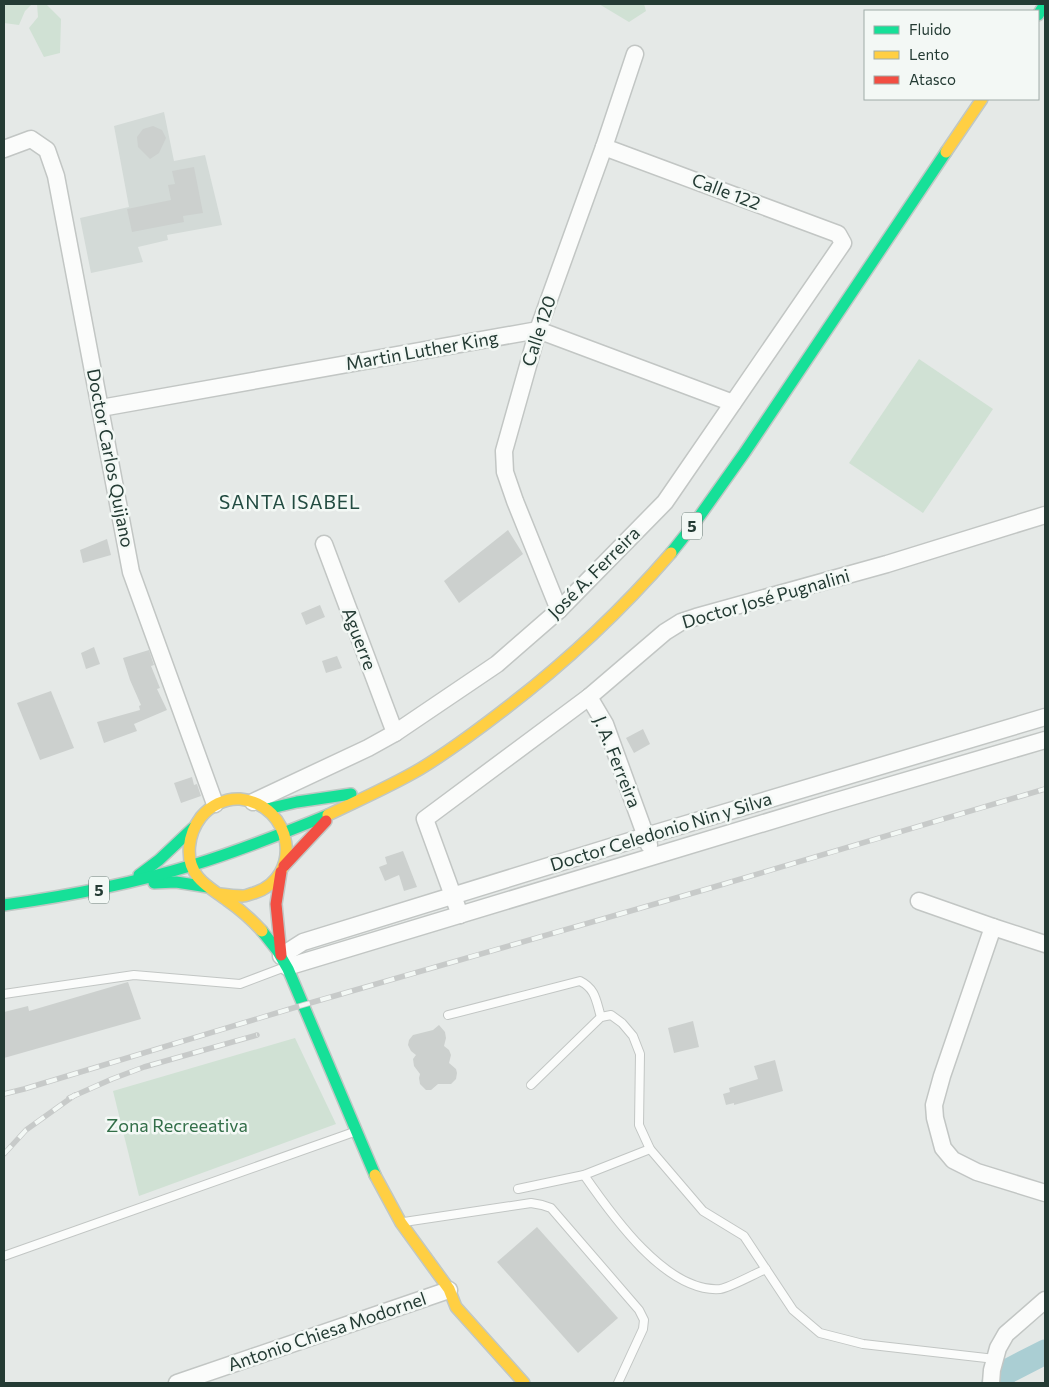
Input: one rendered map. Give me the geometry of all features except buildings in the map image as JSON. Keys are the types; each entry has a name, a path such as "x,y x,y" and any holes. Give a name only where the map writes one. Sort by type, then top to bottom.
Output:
{"main road":[{"name":"5","path":"4,905 52,899 128,884 227,855 285,834 333,813 420,768 463,740 553,671 638,589 676,546 745,452 981,100"},
{"path":"128,884 159,860 193,828 202,814 215,804 227,800 240,799 260,805 297,802 380,789"},
{"path":"260,805 278,820 285,834 287,844 287,855 276,904 284,961"},
{"path":"128,884 176,882 208,888 231,897 255,895 265,890 274,882 283,869 333,813"},
{"path":"193,828 189,840 189,853 198,878 208,888"},
{"path":"220,894 253,921 284,961 373,1171 401,1222 449,1290 456,1307 524,1383"},
{"path":"449,1290 466,1298"}],"street":[{"name":"Calle 120","path":"559,610 515,501 505,472 504,451 538,330 604,147 635,54"},
{"name":"Doctor Carlos Quijano","path":"4,148 31,139 47,150 56,176 131,572 215,804"},
{"name":"Calle 122","path":"604,147 838,234 843,243"},
{"name":"José A. Ferreira","path":"260,805 395,733 497,664 559,610 665,502 843,243"},
{"path":"538,330 733,403"},
{"name":"Martin Luther King","path":"101,408 538,330"},
{"name":"Doctor José Pugnalini","path":"452,896 425,819 589,697 665,632 681,622 887,564 1045,515"},
{"name":"Aguerre","path":"324,544 395,733"},
{"name":"J. A. Ferreira","path":"589,697 605,724 654,856"},
{"path":"1040,718 1043,741"},
{"name":"Doctor Celedonio Nin y Silva","path":"284,961 303,942 646,836 1040,718"},
{"name":"Doctor Celedonio Nin y Silva","path":"284,961 460,915 830,803 1043,741"},
{"path":"824,783 830,803"},
{"path":"452,896 460,915"},
{"path":"919,901 1045,944"},
{"path":"993,927 942,1076 934,1104 935,1118 943,1148 953,1160 977,1172 1045,1193"},
{"name":"Antonio Chiesa Modornel","path":"180,1383 449,1290"},
{"path":"993,1371 998,1348 1006,1334 1045,1300"}],"lane":[{"path":"4,994 134,975 240,984 284,961"},
{"path":"448,1015 580,981 593,990 601,1017"},
{"path":"531,1085 601,1017 611,1015 622,1023 633,1036 640,1054 639,1125 650,1149 703,1210 744,1236 793,1310 820,1333 863,1344 993,1371"},
{"path":"4,1256 356,1131"},
{"path":"518,1189 584,1174 650,1149"},
{"path":"584,1174 605,1205 627,1232 657,1263 683,1280 703,1288 722,1289 766,1269"},
{"path":"401,1222 531,1203 542,1204 551,1208 639,1310 644,1320 643,1329 618,1383"}],"shaded area":[{"path":"164,112 174,161 205,155 222,225 167,235 168,240 138,247 143,262 91,273 80,218 129,207 114,126"}],"green space":[{"path":"6,4 32,4 25,11 19,25 4,23 4,8"},
{"path":"37,4 46,4 61,19 60,53 44,57 29,28 38,17"},
{"path":"599,4 644,4 646,11 629,22"},
{"path":"919,359 993,409 923,513 849,463"},
{"name":"Zona Recreeativa","path":"295,1038 336,1124 139,1196 113,1091"}],"waterway":[{"path":"994,1383 1008,1371 1045,1352"}],"railway":[{"path":"4,1094 1045,789"},
{"path":"69,1098 144,1067 257,1035"},
{"path":"4,1154 26,1130 75,1095"}],"traffic: fast":[{"path":"1039,13 1045,4"},
{"path":"671,553 745,452 946,152"},
{"path":"267,809 297,802 351,794"},
{"path":"4,905 99,889 170,872 244,848 328,815"},
{"path":"139,875 159,860 193,828"},
{"path":"154,883 176,882 208,887"},
{"path":"262,931 277,950 288,969 375,1175"}],"traffic: slow":[{"path":"946,152 981,100"},
{"path":"328,815 420,769 451,749 524,694 569,657 611,617 671,553"},
{"path":"220,894 243,896 270,885 280,872 286,858 286,842 281,827 272,814 258,804 234,799 223,801 209,809 201,817 193,831 189,855 194,870 201,881 242,912 262,931"},
{"path":"375,1175 401,1223 449,1289 456,1307 524,1383"}],"traffic: jam":[{"path":"284,866 326,821"},
{"path":"281,872 276,904 281,955"}],"district":[{"name":"SANTA ISABEL","path":"290,502"}]}
